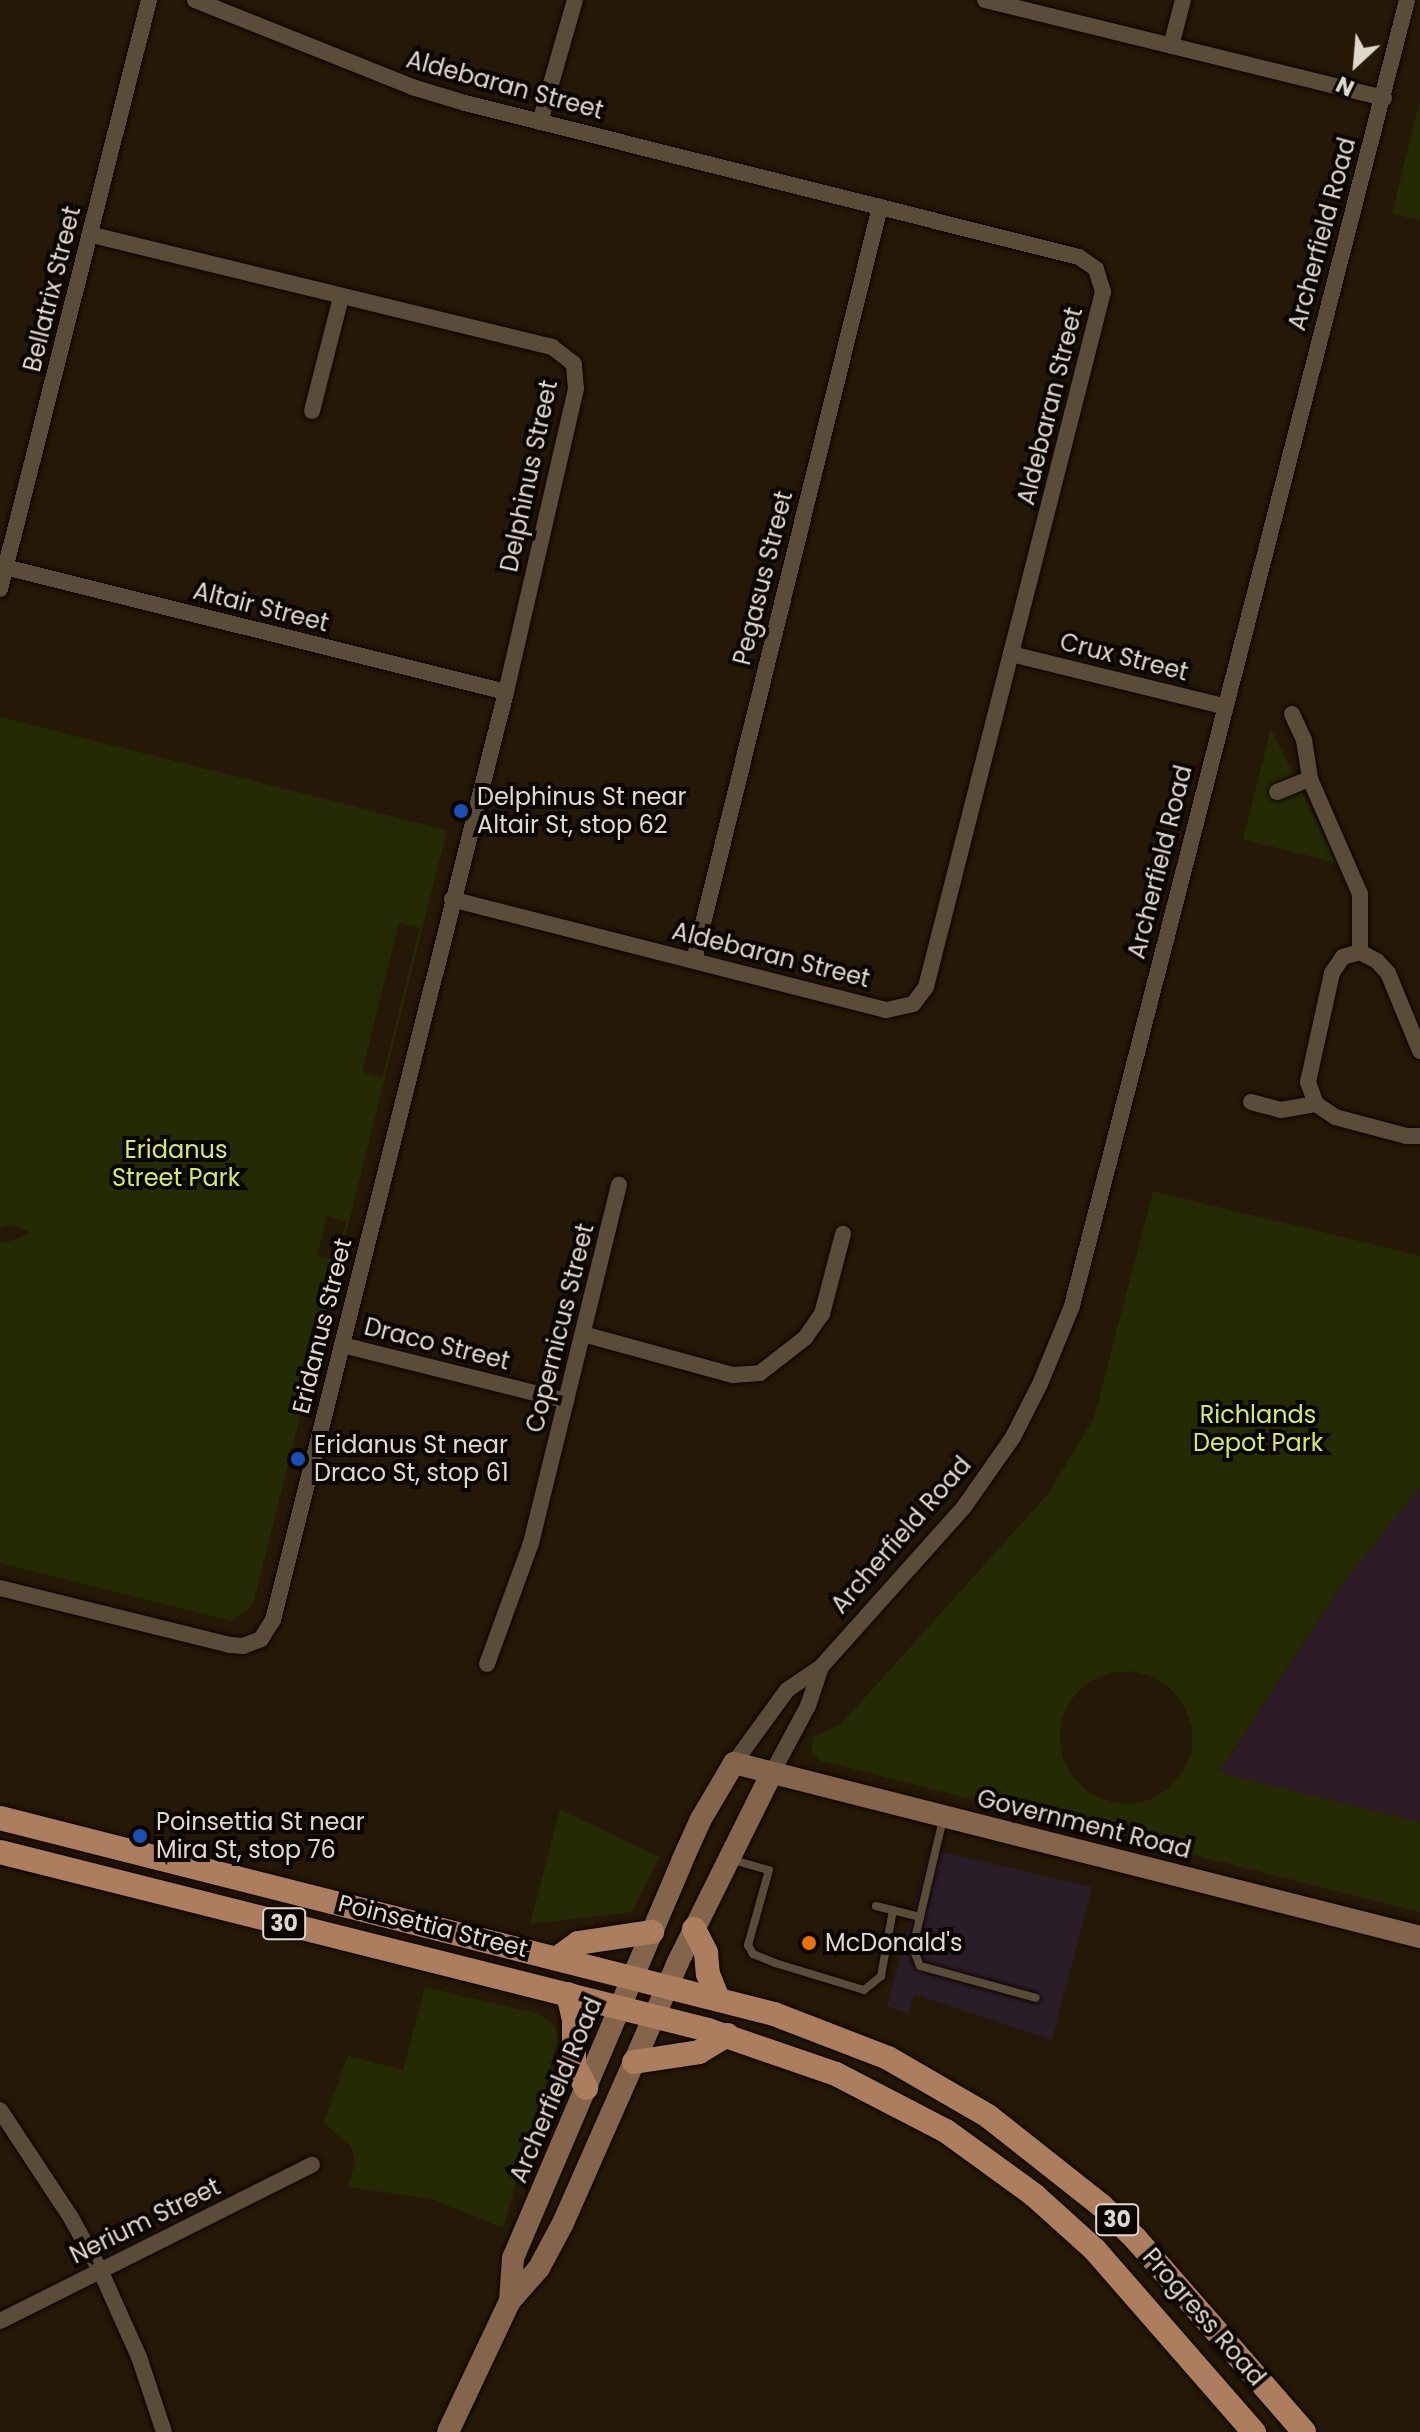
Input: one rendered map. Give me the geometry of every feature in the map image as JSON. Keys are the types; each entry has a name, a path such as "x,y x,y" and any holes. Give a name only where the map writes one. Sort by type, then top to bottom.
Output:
{"main road":[{"name":"Poinsettia Street","path":"0,1818 632,1977"},
{"name":"Poinsettia Street","path":"0,1852 620,2008"},
{"path":"694,1929 706,1953 708,1974 718,1999"},
{"path":"559,1957 578,1943 652,1932"},
{"name":"Progress Road","path":"632,1977 774,2014 867,2049 957,2097 1009,2130 1058,2168 1135,2238 1304,2432"},
{"path":"568,1994 574,2021 574,2065 586,2088"},
{"name":"Progress Road","path":"620,2008 727,2035 792,2057 881,2095 946,2131 1008,2174 1095,2250 1254,2432"},
{"path":"634,2062 699,2052 727,2035"}],"street":[{"name":"Bellatrix Street","path":"0,589 149,0"},
{"name":"Aldebaran Street","path":"195,0 412,87 1079,257 1096,269 1103,292 926,987 913,1004 886,1010 452,899"},
{"path":"540,122 575,0"},
{"path":"985,0 1384,98"},
{"path":"1171,46 1183,0"},
{"name":"Archerfield Road","path":"510,2301 513,2258 701,1819 734,1763 787,1690 821,1667 964,1507 1013,1437 1040,1384 1072,1306 1407,0"},
{"name":"Pegasus Street","path":"694,960 880,207"},
{"name":"Delphinus Street","path":"90,234 552,347 574,364 576,389 506,692 452,899"},
{"path":"312,411 341,297"},
{"name":"Altair Street","path":"5,567 506,692"},
{"name":"Crux Street","path":"1011,654 1226,707"},
{"path":"1292,714 1304,740 1310,779 1360,894 1360,952"},
{"path":"1277,792 1310,779"},
{"name":"Eridanus Street","path":"0,1588 230,1645 243,1646 261,1639 273,1620 452,899"},
{"path":"1420,1051 1388,973 1377,961 1360,952 1343,957 1332,973 1308,1082 1316,1104 1335,1117 1407,1136 1420,1136"},
{"path":"1251,1102 1281,1110 1316,1104"},
{"name":"Copernicus Street","path":"487,1664 531,1543 619,1185"},
{"path":"583,1334 733,1375 760,1373 805,1338 822,1314 843,1234"},
{"name":"Draco Street","path":"342,1345 566,1401"},
{"name":"Archerfield Road","path":"448,2432 510,2301 539,2268 563,2223 666,1987 728,1858 808,1706 821,1667"},
{"name":"Government Road","path":"734,1763 1420,1937"},
{"path":"0,2110 46,2178 100,2270 139,2357 164,2432"},
{"name":"Nerium Street","path":"0,2321 312,2165"}],"lane":[{"path":"944,1816 913,1948 920,1966 1036,1998"},
{"path":"728,1858 769,1870 748,1945 753,1954 775,1963 864,1990 881,1976 893,1910"},
{"path":"876,1906 920,1917"}],"shaded area":[{"path":"1420,1487 1420,1822 1219,1773 1338,1590"},
{"path":"930,1849 1092,1887 1052,2040 914,1994 909,2014 887,2006"}],"green space":[{"path":"1420,99 1420,220 1392,214"},
{"name":"Eridanus Street Park","path":"0,717 447,830 253,1604 232,1621 0,1563 0,1242 12,1241 31,1232 11,1225 0,1228","holes":["399,923 420,928 382,1078 362,1072","327,1216 346,1221 336,1260 317,1256"]},
{"path":"1271,729 1337,863 1243,839"},
{"name":"Richlands Depot Park","path":"1153,1191 1420,1256 1420,1487 1338,1590 1219,1772 1420,1822 1420,1912 821,1761 811,1752 813,1737 841,1724 1048,1494 1094,1418","holes":["1132,1671 1153,1677 1171,1689 1185,1707 1192,1727 1192,1749 1184,1770 1170,1787 1152,1799 1130,1804 1108,1801 1088,1792 1073,1777 1063,1758 1059,1736 1063,1715 1074,1696 1090,1681 1110,1673"]},
{"path":"560,1809 659,1857 632,1912 530,1924"},
{"path":"425,1987 539,2014 555,2026 558,2040 503,2228 432,2199 348,2187 355,2162 351,2146 323,2123 348,2056 403,2070"}],"place":[{"name":"Delphinus St near Altair St, stop 62","path":"461,811"},
{"name":"Eridanus St near Draco St, stop 61","path":"298,1459"},
{"name":"Poinsettia St near Mira St, stop 76","path":"140,1836"},
{"name":"McDonald's","path":"809,1943"}]}
